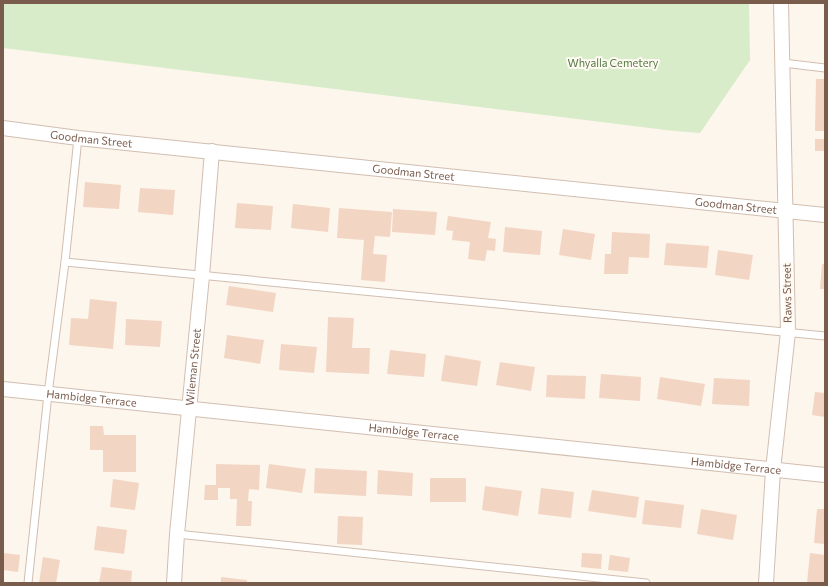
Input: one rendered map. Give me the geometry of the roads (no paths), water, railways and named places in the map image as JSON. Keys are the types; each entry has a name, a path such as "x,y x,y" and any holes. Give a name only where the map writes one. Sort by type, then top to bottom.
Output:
{"street":[{"name":"Raws Street","path":"766,583 773,470 788,332 781,3"},
{"name":"Goodman Street","path":"3,128 78,138 825,215"},
{"name":"Wileman Street","path":"174,583 177,534 202,276 212,151"},
{"name":"Hambidge Terrace","path":"3,389 825,475"}],"lane":[{"path":"783,63 825,68"},
{"path":"28,583 48,394 65,262 78,138"},
{"path":"65,262 825,336"},
{"path":"177,534 646,583"}],"park label":[{"name":"Whyalla Cemetery","path":"613,63"}]}
